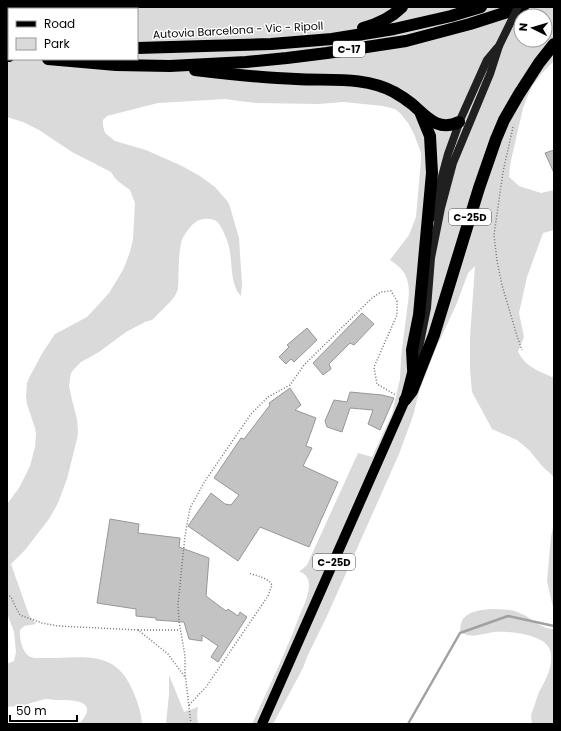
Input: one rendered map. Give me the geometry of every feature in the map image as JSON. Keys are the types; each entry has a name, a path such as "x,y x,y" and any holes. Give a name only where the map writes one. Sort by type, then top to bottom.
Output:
{"highway":[{"path":"332,39 348,32 380,23 392,16 402,7"},
{"name":"Autovia Barcelona - Vic - Ripoll","path":"138,48 271,44 332,39 394,30 481,7"},
{"name":"C-17","path":"59,60 116,65 170,66 246,62 286,58 406,41 470,24 524,7"},
{"name":"C-25D","path":"405,400 412,391 434,335 479,188 496,139 504,120 519,94 539,63 554,44"},
{"path":"170,66 295,80 350,80 369,83 396,93 432,121 440,125 449,126 460,122"},
{"path":"413,369 412,350 419,315 432,173 430,136 420,111"}],"main road":[{"name":"C-25D","path":"262,724 405,400 413,369"}],"street":[{"path":"413,369 427,308 431,258 441,208 453,163 490,74 498,50 518,7"},
{"path":"431,258 430,244 437,195 448,154 487,60 498,50"}],"path":[{"path":"504,120 511,123 513,128 503,172 494,236 502,285 522,350"},
{"path":"191,724 185,656 180,630 178,604 185,536 190,508 205,481 251,414 268,397 290,385 304,365 372,298 381,292 391,291 397,301 397,315 374,367 378,384 405,400"},
{"path":"189,705 206,687 268,596 272,585 269,581 248,574"},
{"path":"7,594 11,597 20,615 42,623 58,626 138,630 180,630"},
{"path":"138,630 168,654 186,678"}],"green space":[{"path":"7,7 554,7 554,61 542,73 531,88 523,108 510,165 509,177 519,186 541,193 554,190 554,230 543,233 527,277 519,313 524,337 518,352 524,361 532,368 552,377 554,376 554,477 543,467 529,450 517,440 492,429 472,392 470,337 475,266 468,273 457,303 420,388 413,416 399,454 303,668 273,724 252,724 294,631 307,597 309,585 307,577 299,572 307,565 358,453 372,457 392,414 400,379 401,358 409,294 405,274 390,260 409,235 416,217 421,153 414,134 408,123 395,109 383,106 344,102 318,104 257,103 225,99 158,103 107,116 103,120 105,133 115,141 146,150 182,166 200,176 215,187 228,202 239,238 242,284 241,296 234,282 229,246 220,225 211,219 198,221 192,225 182,241 179,254 178,289 171,301 152,320 126,332 99,352 81,362 71,373 69,386 77,419 78,432 67,479 58,503 49,519 25,550 11,564 29,615 36,624 24,626 20,630 21,642 26,653 34,658 80,657 110,663 125,677 132,689 141,715 142,724 79,724 85,716 87,710 86,706 77,701 46,699 25,705 7,707 7,664 14,661 16,652 14,632 7,613 7,504 19,488 30,466 35,447 35,428 27,404 26,396 29,378 55,334 87,317 109,293 123,270 133,239 135,203 130,190 119,182 111,172 72,152 39,130 23,122 7,117"},
{"path":"554,524 554,609 547,581 551,536"},
{"path":"490,609 515,611 549,629 554,628 554,724 532,724 531,715 539,692 548,675 551,663 551,651 545,643 540,639 525,634 495,632 472,636 464,634 460,631 463,619 468,614 475,611"},
{"path":"169,675 184,712 198,707 198,724 166,724"}],"building":[{"path":"554,150 554,173 545,153"},
{"path":"362,313 374,324 354,345 350,343 329,364 331,369 323,375 313,363"},
{"path":"307,328 317,340 294,362 291,359 286,364 279,357 289,347 287,345"},
{"path":"290,388 301,405 295,410 316,418 306,446 312,448 303,466 338,482 309,547 260,527 238,561 188,526 211,493 225,504 231,505 239,495 214,478 241,438 244,439 270,405 269,403"},
{"path":"350,392 382,395 394,398 380,430 368,424 373,410 350,408 342,432 327,427 325,421 334,400 347,402"},
{"path":"110,519 139,524 138,533 180,538 179,547 209,558 206,596 226,611 228,609 238,616 240,612 247,617 218,662 211,657 218,646 202,635 202,641 189,639 184,622 156,620 156,618 136,616 136,609 97,603"}],"waterway":[{"path":"408,724 460,633 508,616 554,626"}]}
